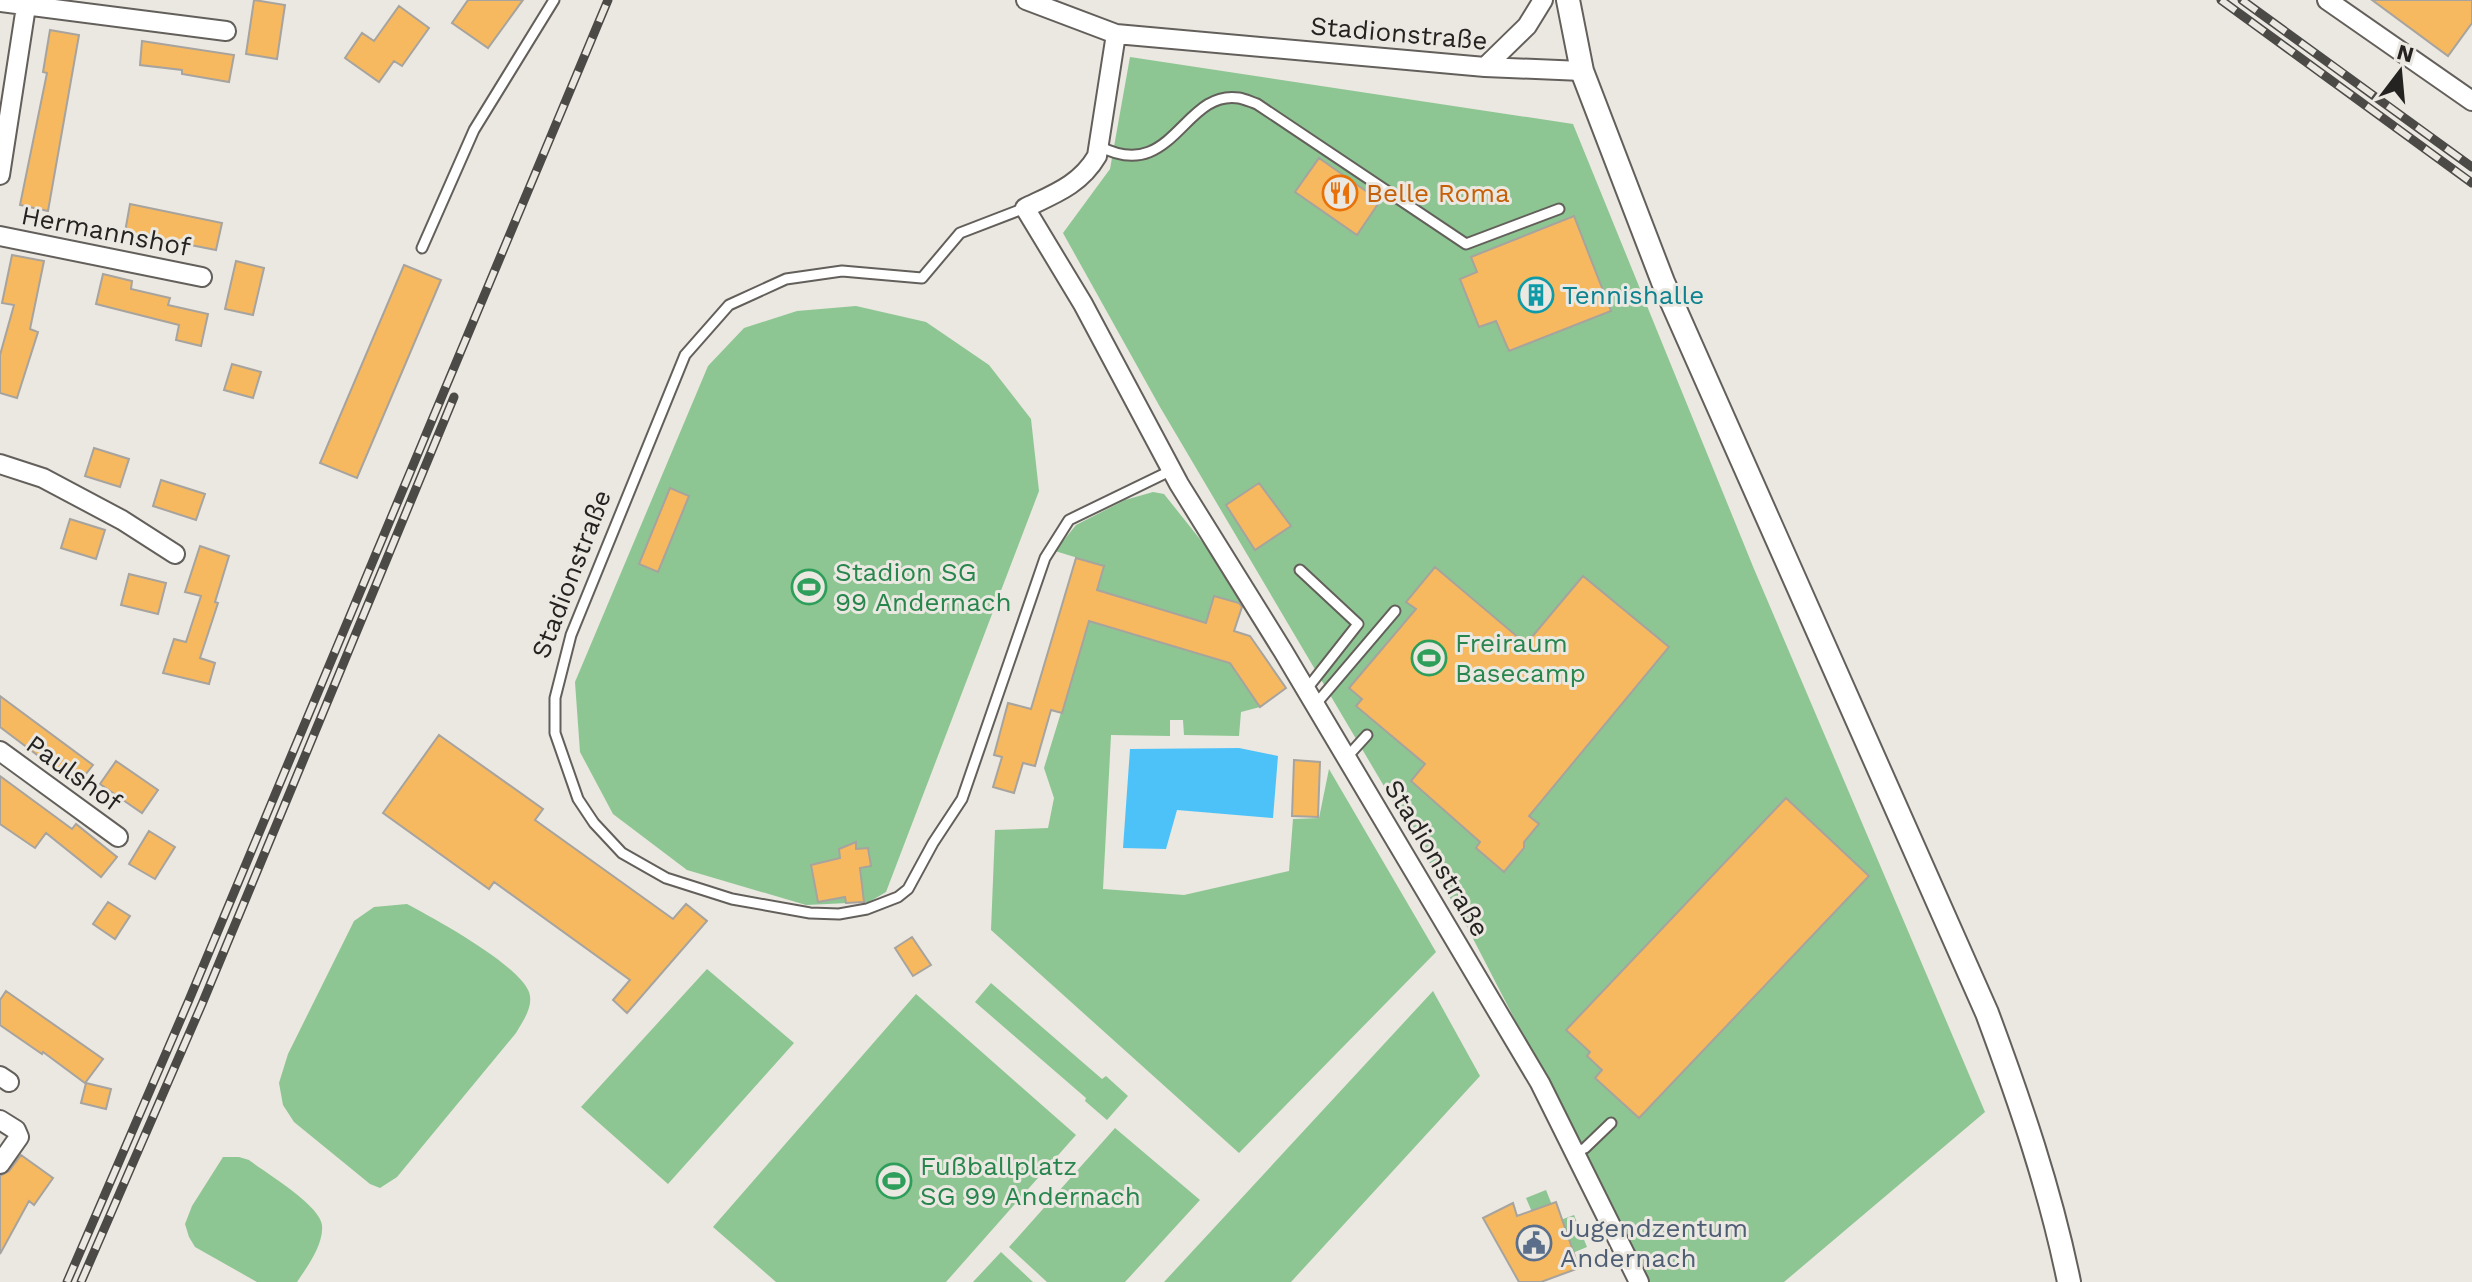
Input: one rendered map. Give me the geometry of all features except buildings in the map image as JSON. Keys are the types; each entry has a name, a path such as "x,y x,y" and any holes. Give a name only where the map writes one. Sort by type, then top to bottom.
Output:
{"street":[{"name":"Stadionstraße","path":"1026,0 1116,34 1485,67 1582,71"},
{"path":"1485,67 1527,26 1543,0"},
{"path":"1568,0 1582,71 1663,282 1987,1013 2032,1135 2061,1239 2069,1282"},
{"path":"2327,0 2472,101"},
{"path":"0,2 27,3 226,31"},
{"path":"0,175 27,3"},
{"name":"Stadionstraße","path":"1116,34 1097,156 1074,185 1025,208 1083,304 1172,470 1540,1083 1576,1152 1596,1181 1639,1282"},
{"name":"Hermannshof","path":"0,236 202,277"},
{"path":"0,464 43,478 122,520 175,554"},
{"name":"Paulshof","path":"0,751 118,837"},
{"path":"0,1120 19,1135 0,1164"}],"lane":[{"path":"422,248 474,130 554,0"},
{"path":"1099,146 1116,156 1145,155 1164,144 1206,107 1238,97 1257,104 1466,244 1559,209"},
{"name":"Stadionstraße","path":"1025,208 960,233 922,278 842,271 786,279 729,305 685,355 571,635 560,671 555,698 555,733 578,799 594,823 622,853 666,878 732,899 810,913 839,914 867,909 898,897 908,889 962,799 1045,558 1069,520 1172,470"},
{"path":"1300,570 1358,624 1310,697"},
{"path":"1310,697 1395,611"},
{"path":"1347,757 1367,735"},
{"path":"1576,1152 1585,1148 1611,1123"}],"green space":[{"path":"1130,57 1573,124 1754,569 1985,1112 1784,1282 1646,1282 1624,1231 1466,925 1160,407 1063,233 1110,169"},
{"name":"Stadion SG 99 Andernach","path":"856,306 926,322 989,365 1031,419 1039,491 886,892 869,902 806,905 687,870 613,814 580,752 575,682 708,366 744,328 797,311"},
{"path":"1153,492 1164,494 1211,553 1243,604 1214,596 1206,623 1097,590 1104,566 1055,551 1076,525 1125,500"},
{"path":"1089,621 1230,663 1260,707 1241,712 1239,736 1184,735 1183,720 1170,720 1170,736 1111,735 1103,889 1184,895 1289,871 1293,819 1319,818 1329,769 1436,952 1239,1153 991,930 995,830 1048,828 1054,798 1044,768"},
{"path":"407,904 493,956 522,981 529,992 530,1003 516,1033 397,1177 380,1188 370,1184 294,1122 283,1105 279,1083 288,1054 354,921 374,907"},
{"path":"707,969 794,1043 668,1184 581,1107"},
{"path":"991,983 1102,1079 1106,1076 1128,1096 1107,1120 1085,1101 1086,1098 975,1002"},
{"path":"1433,991 1480,1076 1291,1282 1164,1282"},
{"name":"Fußballplatz SG 99 Andernach","path":"916,994 1076,1135 946,1282 776,1282 713,1227"},
{"path":"1115,1128 1200,1200 1125,1282 1047,1282 1009,1247"},
{"path":"223,1157 249,1160 303,1199 319,1217 322,1225 320,1240 297,1282 257,1282 195,1247 189,1237 185,1224 192,1206"},
{"path":"1546,1190 1552,1205 1532,1212 1526,1198"},
{"path":"1574,1215 1587,1247 1570,1254 1558,1221"},
{"path":"1001,1252 1033,1282 973,1282"}],"water":[{"path":"1239,748 1278,756 1273,818 1177,810 1166,849 1123,848 1130,749"}],"railway":[{"path":"67,1282 189,1000 608,0"},
{"path":"2221,0 2472,183"},
{"path":"2242,0 2472,167"},
{"path":"81,1282 202,1004 454,397"}],"place":[{"name":"Belle Roma","path":"1340,193"},
{"name":"Tennishalle","path":"1536,295"},
{"name":"Stadion SG 99 Andernach","path":"809,587"},
{"name":"Freiraum Basecamp","path":"1429,658"},
{"name":"Fußballplatz SG 99 Andernach","path":"894,1181"},
{"name":"Jugendzentum Andernach","path":"1534,1243"}]}
